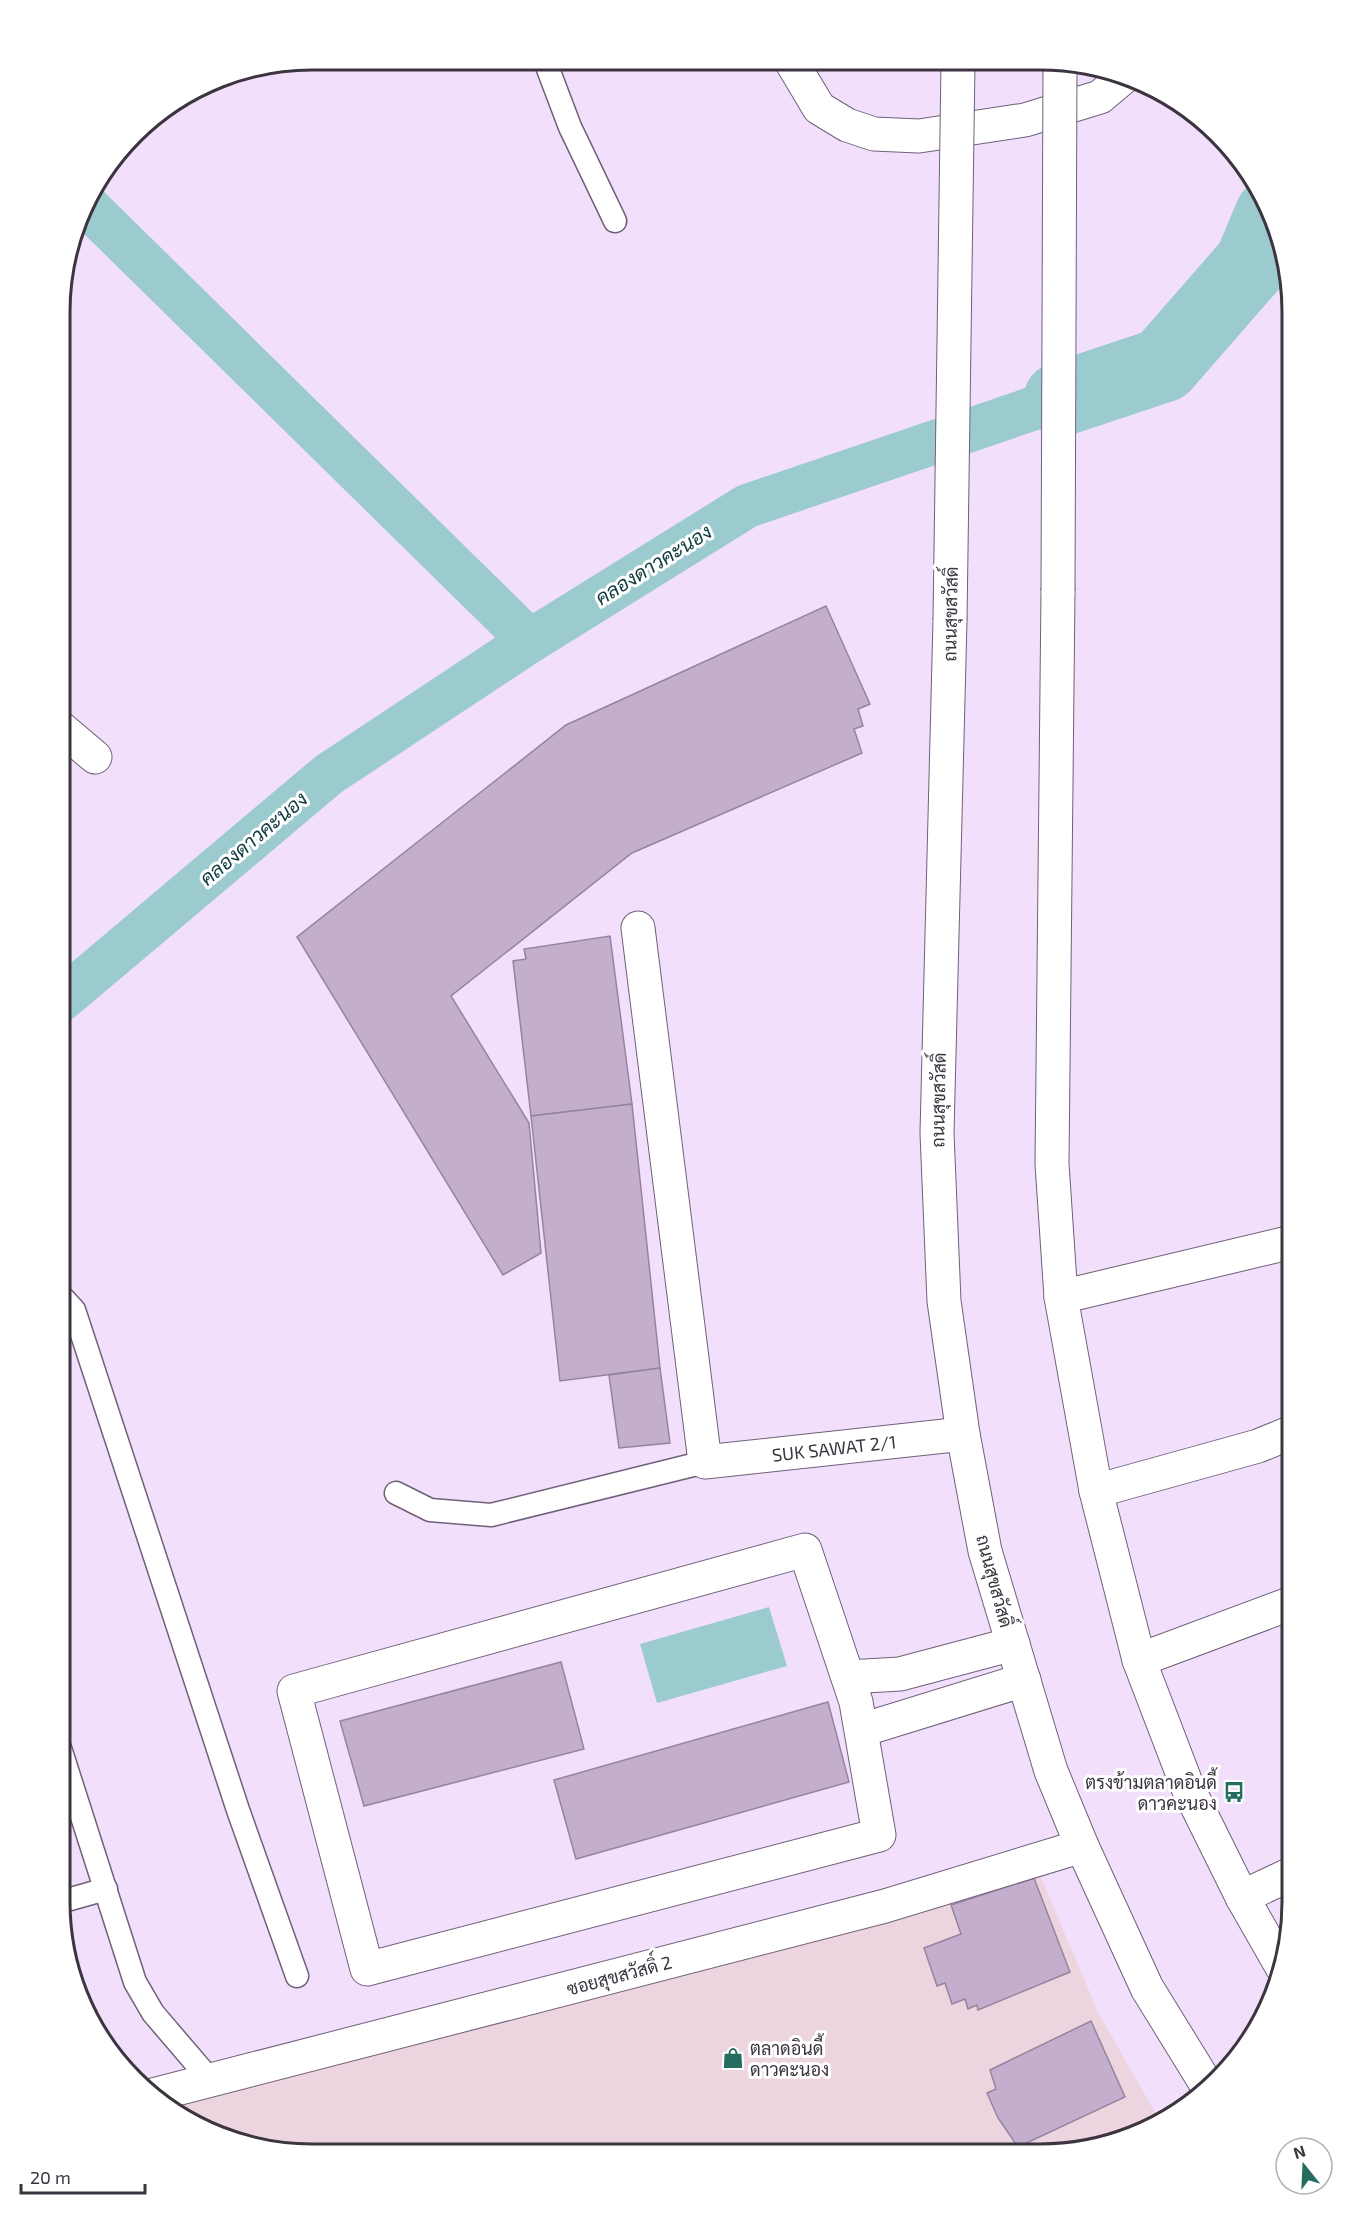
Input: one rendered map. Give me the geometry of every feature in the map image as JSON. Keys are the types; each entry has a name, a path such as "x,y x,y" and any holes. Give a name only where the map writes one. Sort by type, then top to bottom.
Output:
{"street":[{"path":"796,70 819,108 847,125 874,134 885,135 919,136 1025,120 1100,97 1117,83"},
{"name":"ถนนสุขสวัสดิ์","path":"958,70 950,620 937,1133 944,1301 963,1434 985,1551 1051,1771 1082,1846 1147,1988 1203,2079"},
{"path":"1060,72 1058,591 1052,1164 1061,1297 1096,1491 1139,1660 1188,1788 1242,1897 1275,1955"},
{"path":"70,736 94,758"},
{"path":"638,928 705,1462"},
{"path":"1061,1297 1282,1244"},
{"name":"SUK SAWAT 2/1","path":"705,1462 963,1434"},
{"path":"1096,1491 1258,1446 1282,1436"},
{"path":"805,1550 848,1677 862,1730 879,1835 367,1969 294,1691 805,1550"},
{"path":"1139,1660 1282,1607"},
{"path":"848,1677 900,1674 1013,1644"},
{"path":"862,1730 1024,1680"},
{"name":"ซอยสุขสวัสดิ์ 2","path":"164,2092 885,1906 1082,1846"},
{"path":"1242,1897 1282,1879"}],"lane":[{"path":"548,70 570,127 615,221"},
{"path":"70,1306 74,1310 238,1810 297,1976"},
{"path":"396,1493 430,1510 491,1515 705,1462"},
{"path":"70,1779 135,1982 153,2013 212,2082"},
{"path":"70,1899 106,1889"}],"shaded area":[{"path":"769,1607 787,1666 657,1703 640,1644"},
{"name":"ตลาดอินดี้ ดาวคะนอง","path":"1040,1875 1098,2012 1156,2113 1117,2131 1087,2139 1039,2144 313,2144 265,2139 235,2131 206,2119 177,2102"}],"building":[{"path":"826,606 870,704 858,709 863,726 854,729 862,753 632,853 451,996 529,1123 541,1253 503,1275 297,937 566,725"},
{"path":"610,936 632,1104 531,1116 513,961 526,959 524,949"},
{"path":"632,1104 660,1368 560,1381 531,1116"},
{"path":"660,1368 670,1443 619,1448 609,1375"},
{"path":"561,1662 584,1749 364,1806 340,1721"},
{"path":"828,1702 849,1782 576,1859 554,1780"},
{"path":"1034,1878 1070,1972 978,2010 977,2005 968,2009 965,1999 952,2004 945,1983 937,1986 924,1948 961,1934 951,1905"},
{"path":"1091,2021 1125,2097 1024,2144 1016,2144 998,2118 987,2093 996,2089 990,2070"}],"waterway":[{"path":"93,212 530,641"},
{"name":"คลองดาวคะนอง","path":"1061,399 1163,365 1252,263 1266,228"},
{"name":"คลองดาวคะนอง","path":"70,992 329,774 530,641 747,506 1061,399"}],"place":[{"name":"ตรงข้ามตลาดอินดี้ ดาวคะนอง","path":"1234,1792"},
{"name":"ตลาดอินดี้ ดาวคะนอง","path":"733,2058"}]}
